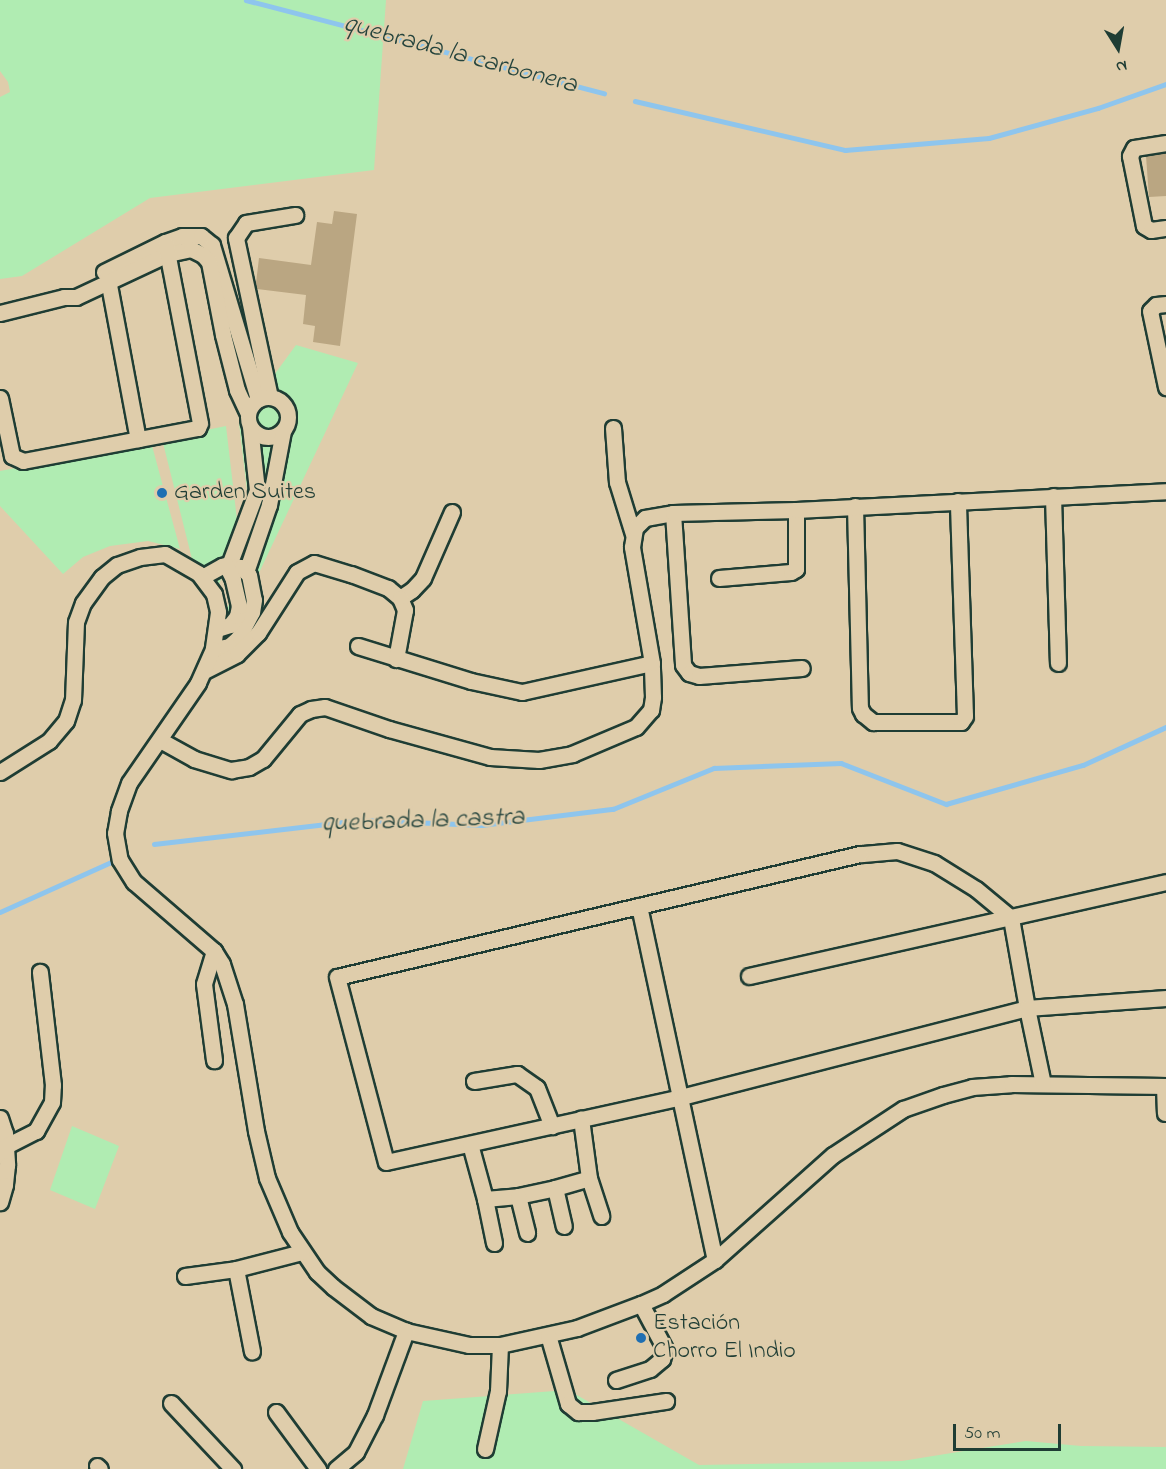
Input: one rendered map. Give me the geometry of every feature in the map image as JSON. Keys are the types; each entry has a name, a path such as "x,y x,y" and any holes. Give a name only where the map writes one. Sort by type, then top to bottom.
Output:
{"street":[{"path":"1166,143 1134,148 1130,156 1144,226 1151,230 1166,228"},
{"path":"249,421 264,398 236,238 246,224 295,215"},
{"path":"0,313 64,297 71,288 107,276 166,248 182,236 201,236 212,245 218,256 237,390 249,421 257,490 228,565 239,606 237,616 230,625 217,629"},
{"path":"0,398 12,456 23,461 198,428 200,423 166,248"},
{"path":"107,276 138,439"},
{"path":"1166,304 1156,305 1150,311 1166,387"},
{"path":"229,332 264,398 286,407 288,419 283,431 269,505 246,572"},
{"path":"249,421 266,437 283,431"},
{"path":"160,740 194,759 231,770 249,767 263,759 300,714 311,709 325,707 389,729 490,757 522,760 556,758 572,754 630,731 643,722 652,703 652,663 633,562 633,534 617,482 613,428"},
{"path":"633,534 645,518 673,513 796,510 1166,491"},
{"path":"1053,496 1058,663"},
{"path":"855,506 860,708 873,722 961,722 965,716 958,501"},
{"path":"719,578 791,572 796,569 796,510"},
{"path":"400,598 412,590 423,578 452,512"},
{"path":"673,513 683,665 689,673 699,676 802,668"},
{"path":"0,772 49,741 66,721 73,700 76,622 83,603 102,577 117,565 140,557 165,554 202,577 214,594 218,612 213,649 204,671 160,740 129,783 119,811 115,834 120,860 134,882 214,951 230,982 256,1131 267,1178 279,1209 302,1252 317,1272 350,1301 371,1316 406,1331 469,1345 500,1345 577,1328 641,1304 663,1294 715,1260 833,1155 903,1109 972,1087 1043,1084 1165,1086 1165,1113"},
{"path":"204,671 237,654 258,633 297,572 308,565 321,563 388,588 400,598 405,610 396,659"},
{"path":"202,577 228,565 242,567 246,572 254,600 252,612 238,638 229,646 213,649"},
{"path":"358,646 396,659 522,692 652,663"},
{"path":"1043,1084 1027,1008 1011,918 976,889 934,863 897,851 860,854 337,977 386,1162 681,1097 1027,1008 1166,998"},
{"path":"750,976 1166,882"},
{"path":"639,906 715,1260"},
{"path":"214,951 204,984 214,1060"},
{"path":"6,1146 36,1131 52,1102 51,1055 39,972"},
{"path":"474,1081 517,1074 537,1088 552,1126"},
{"path":"0,1118 6,1146 5,1185 0,1202"},
{"path":"581,1119 589,1178 601,1216"},
{"path":"470,1144 486,1199 494,1243"},
{"path":"486,1199 518,1196 589,1178"},
{"path":"555,1188 564,1226"},
{"path":"518,1196 527,1233"},
{"path":"185,1276 236,1269 302,1252"},
{"path":"236,1269 252,1351"},
{"path":"616,1380 650,1369 662,1359 665,1349 641,1304"},
{"path":"336,1469 356,1452 375,1415 406,1331"},
{"path":"548,1335 567,1404 578,1412 666,1401"},
{"path":"485,1449 498,1391 500,1345"},
{"path":"171,1403 232,1469"},
{"path":"276,1412 318,1469"}],"green space":[{"path":"0,0 386,0 374,170 150,198 22,276 0,279 0,97 10,92 8,82 0,71"},
{"path":"296,345 358,363 234,626 227,609 253,541 239,423"},
{"path":"226,426 239,537 216,591 194,567 162,439"},
{"path":"151,442 180,549 148,541 110,546 83,557 63,574 0,506 0,471"},
{"path":"72,1126 119,1146 95,1209 50,1190"},
{"path":"568,1390 699,1465 902,1461 1026,1441 1081,1446 1166,1447 1166,1469 403,1469 423,1401"}],"building":[{"path":"1166,153 1166,196 1149,197 1146,156"},
{"path":"334,211 357,214 340,346 313,342 315,326 303,324 306,295 257,289 256,283 259,258 311,265 317,222 332,224"}],"waterway":[{"name":"quebrada la carbonera","path":"246,0 604,93"},
{"name":"quebrada la carbonera","path":"635,101 845,150 989,138 1098,108 1166,84"},
{"name":"quebrada la castra","path":"154,844 363,820 482,825 613,809 714,768 841,763 946,804 1083,765 1166,727"},
{"name":"quebrada la castra","path":"0,912 111,862"}],"place":[{"name":"Garden Suites","path":"162,493"},
{"name":"Estación Chorro El Indio","path":"641,1338"}]}
